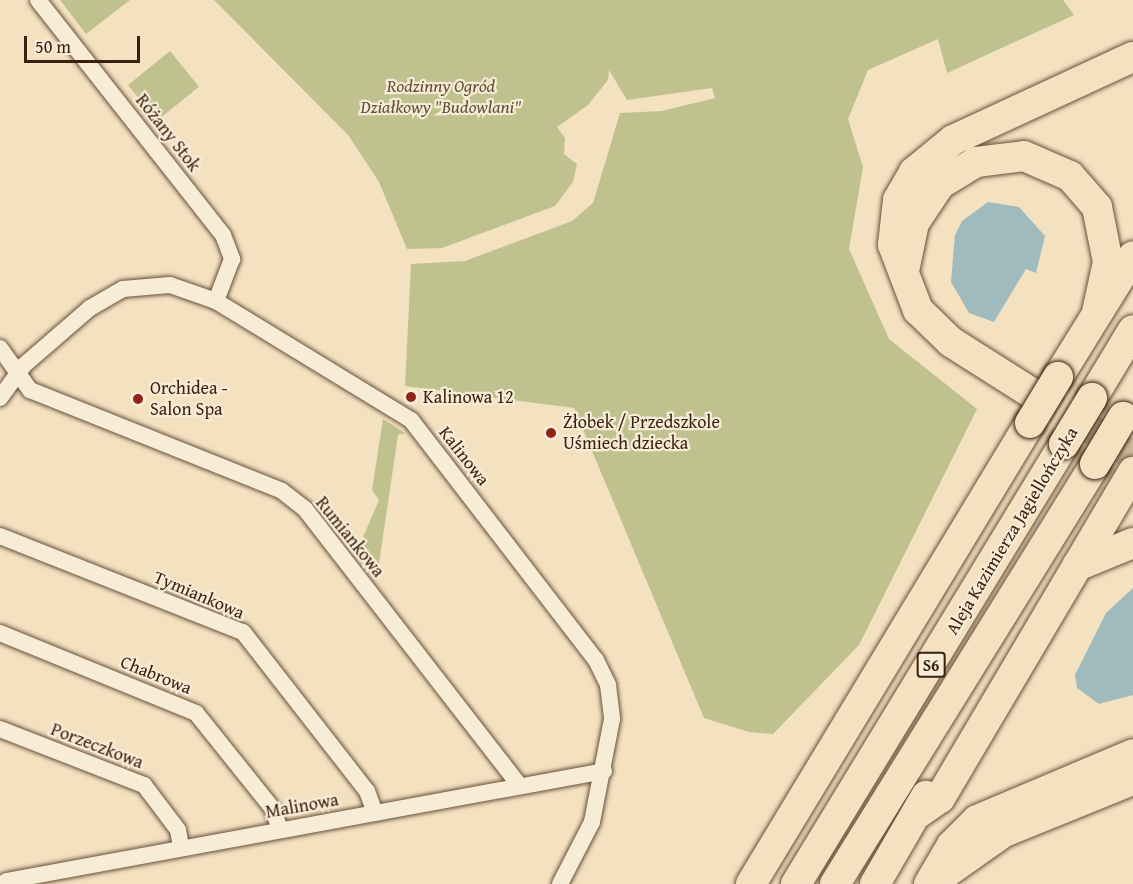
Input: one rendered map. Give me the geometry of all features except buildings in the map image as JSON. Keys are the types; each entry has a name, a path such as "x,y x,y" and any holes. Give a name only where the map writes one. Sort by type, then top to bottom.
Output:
{"highway":[{"path":"1031,409 938,332 918,310 893,245 893,217 905,185 924,162 953,140 1133,57"},
{"path":"903,274 914,223 940,184 976,162 1024,156 1070,176 1097,207 1108,262 1097,312"},
{"path":"751,884 1031,409 1058,377 1133,256"},
{"name":"Aleja Kazimierza Jagiellończyka","path":"796,884 1133,330"},
{"name":"Aleja Kazimierza Jagiellończyka","path":"835,884 1012,601 1128,409"},
{"path":"917,814 940,798 1130,478"},
{"path":"1077,566 1133,543"},
{"path":"875,884 917,814 983,684 1012,601"},
{"path":"930,884 952,845 977,820 1133,754"},
{"path":"930,884 1004,832 1133,780"}],"street":[{"name":"Różany Stok","path":"38,0 223,235 232,259 216,301"},
{"name":"Kalinowa","path":"0,398 15,375 90,308 123,290 170,285 216,301 411,420 596,660 608,685 612,719 604,771 592,822 560,884"},
{"path":"0,348 15,375"},
{"name":"Rumiankowa","path":"15,375 30,390 282,491 305,509 519,785"},
{"name":"Tymiankowa","path":"0,536 243,632 367,790 375,813"},
{"name":"Chabrowa","path":"0,633 196,713 272,808 280,829"},
{"name":"Porzeczkowa","path":"0,729 144,785 178,830 182,847"},
{"name":"Malinowa","path":"5,880 604,771"}],"green space":[{"path":"60,0 130,0 86,34"},
{"name":"Rodzinny Ogród Działkowy \"Budowlani\"","path":"214,0 1063,0 1074,15 947,73 938,39 868,70 848,119 863,167 849,249 889,339 977,409 859,645 773,734 749,732 704,718 574,408 405,386 411,264 465,261 572,221 593,203 620,113 662,111 715,98 712,88 627,100 609,70 608,80 588,105 557,127 565,138 564,154 577,164 573,182 555,206 442,248 407,249 379,182 348,135"},
{"path":"170,51 199,87 157,121 128,85"},
{"path":"383,419 405,433 398,435 377,577 357,551 379,500 372,490"}],"water":[{"path":"988,202 1019,207 1045,236 1036,273 1026,269 994,322 969,313 951,282 955,235 962,221"},
{"path":"1133,588 1133,695 1099,704 1077,688 1075,675 1106,613"}],"tunnel":[{"path":"1033,394 1133,455"}],"place":[{"name":"Kalinowa 12","path":"411,397"},
{"name":"Orchidea - Salon Spa","path":"138,399"},
{"name":"Żłobek / Przedszkole Uśmiech dziecka","path":"551,433"}]}
